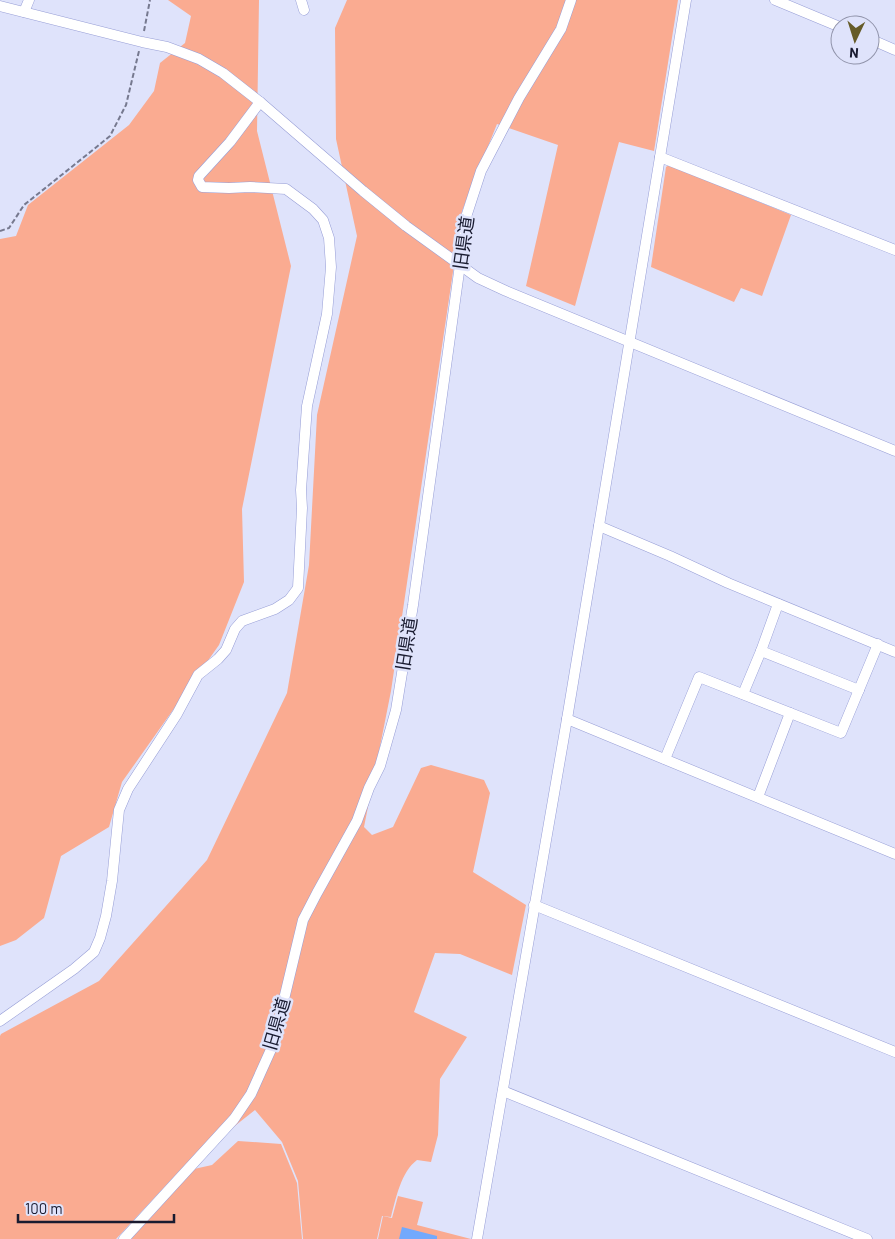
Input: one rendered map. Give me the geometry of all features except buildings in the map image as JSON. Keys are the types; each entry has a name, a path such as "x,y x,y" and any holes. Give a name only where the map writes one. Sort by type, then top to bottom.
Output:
{"street":[{"path":"24,12 29,0"},
{"name":"旧県道","path":"124,1239 234,1119 251,1094 273,1045 303,920 357,821 369,788 380,766 396,710 412,614 467,214 481,171 519,98 561,29 572,0"},
{"path":"477,1239 567,719 686,0"},
{"path":"778,1 830,23"},
{"path":"0,6 167,47 200,59 223,73 260,102 406,226 478,278 895,451"},
{"path":"880,43 895,50"},
{"path":"0,1021 74,969 94,952 106,916 112,882 119,810 128,789 177,714 198,676 226,650 235,629 242,621 275,609 288,600 298,588 302,508 301,490 307,406 327,314 331,267 329,238 323,220 313,208 286,189 202,187 198,180 199,176 230,142 260,102"},
{"path":"660,157 895,250"},
{"path":"599,526 728,583 895,652"},
{"path":"743,694 778,604"},
{"path":"665,759 699,677 841,733 878,644"},
{"path":"761,651 859,690"},
{"path":"758,798 790,713"},
{"path":"567,719 895,854"},
{"path":"534,905 895,1052"},
{"path":"503,1091 866,1239"}],"path":[{"path":"0,231 9,228 24,206 110,136 126,105 142,42 150,0"}],"shaded area":[{"path":"168,0 259,0 257,131 291,266 242,509 244,582 219,645 122,782 109,827 61,856 44,918 16,940 0,946 0,239 16,236 28,205 129,125 154,91 160,63 185,43 191,16"},
{"path":"347,0 678,0 654,151 619,142 575,306 526,286 558,145 497,124 462,211 391,691 364,827 372,835 393,827 421,768 431,765 484,780 490,793 473,872 526,905 512,975 460,954 435,953 414,1012 467,1037 440,1079 438,1135 431,1162 417,1160 411,1165 403,1178 391,1217 382,1216 377,1239 303,1239 298,1181 282,1142 255,1110 184,1166 116,1239 0,1239 1,1034 99,981 207,860 287,693 309,565 317,415 357,236 336,139 335,28"},
{"path":"669,165 791,215 762,296 741,288 734,302 651,267 666,167"},
{"path":"238,1141 281,1144 297,1183 302,1239 131,1239 194,1169 212,1165"},
{"path":"398,1196 423,1202 417,1225 471,1239 378,1239 383,1216 392,1218"}]}
